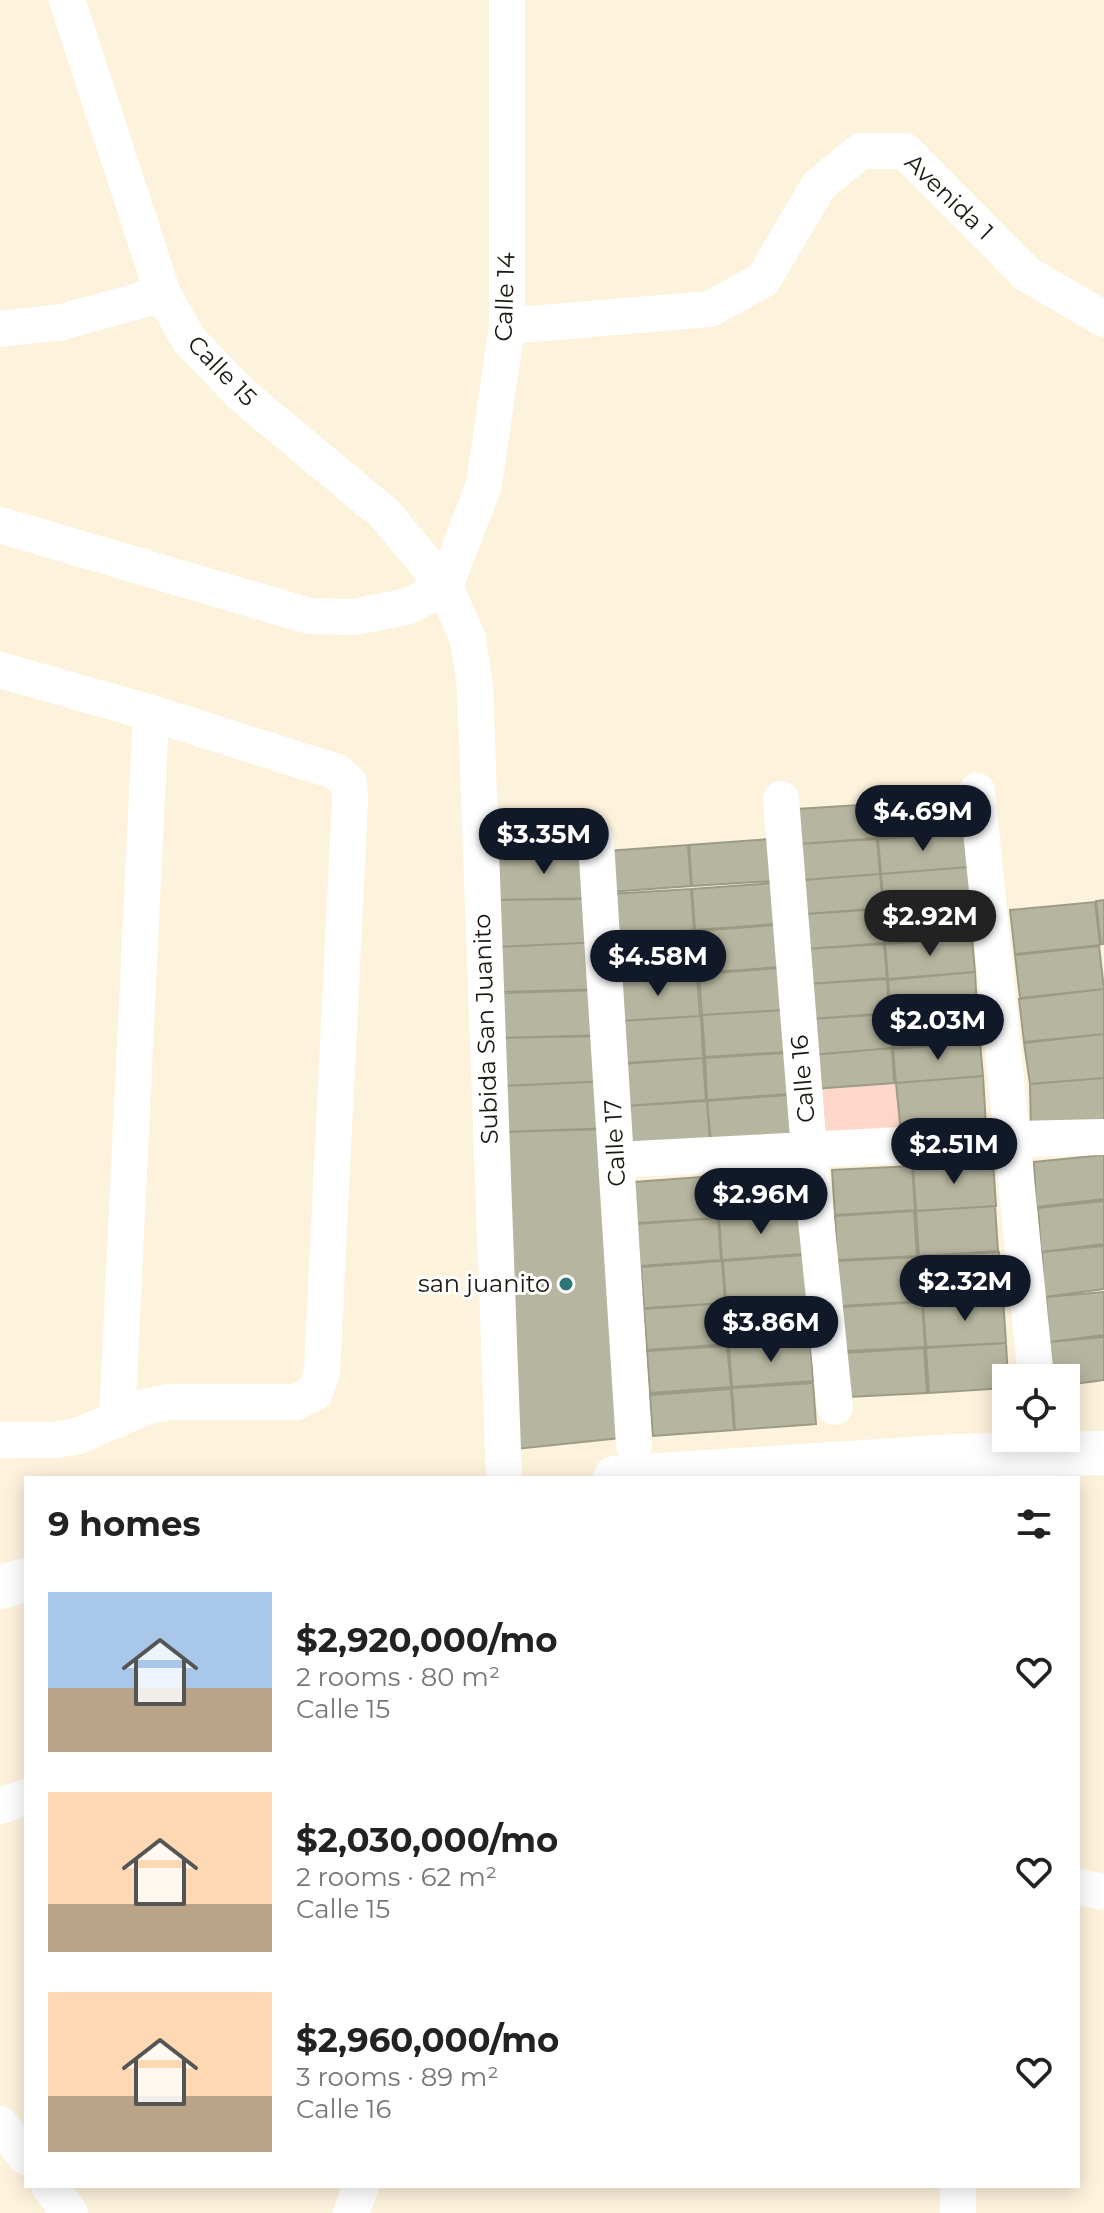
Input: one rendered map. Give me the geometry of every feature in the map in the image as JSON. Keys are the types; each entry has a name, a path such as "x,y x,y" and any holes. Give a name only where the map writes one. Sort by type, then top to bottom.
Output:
{"main road":[{"path":"1080,1450 1104,1453"},
{"path":"625,1461 957,1467 1018,1452"},
{"path":"0,1587 24,1581"}],"street":[{"name":"Calle 15","path":"67,0 163,294 189,340 242,395 384,513 445,586"},
{"name":"Calle 14","path":"445,586 484,485 507,326 507,0"},
{"name":"Avenida 1","path":"507,326 710,309 763,280 819,185 861,151 905,151 1027,274 1104,319"},
{"path":"0,329 62,322 163,294"},
{"path":"0,525 309,616 355,617 409,606 445,586"},
{"name":"Subida San Juanito","path":"445,586 468,639 475,687 504,1476"},
{"path":"0,670 151,713 337,772 349,783 325,1324 322,1372 315,1393 296,1402 171,1402 148,1406 78,1436 55,1440 0,1440"},
{"path":"117,1420 151,713"},
{"path":"977,791 1035,1364"},
{"name":"Calle 16","path":"781,799 809,1150 835,1407"},
{"name":"Calle 17","path":"596,842 616,1160 625,1461"},
{"path":"616,1160 1104,1137"},
{"path":"0,1806 24,1798"},
{"path":"1080,1887 1104,1892"},
{"path":"0,2124 24,2154"},
{"path":"51,2188 70,2213"},
{"path":"351,2213 360,2188"},
{"path":"958,2188 958,2213"}],"shaded area":[{"path":"896,1083 901,1133 819,1140 813,1089"}],"building":[{"path":"963,797 966,832 879,838 876,804"},
{"path":"875,804 877,838 800,844 797,809"},
{"path":"965,833 968,867 881,874 878,839"},
{"path":"770,839 773,881 692,886 689,845"},
{"path":"877,839 880,874 804,880 800,844"},
{"path":"688,845 691,886 610,892 607,851"},
{"path":"593,851 595,899 493,900 494,852"},
{"path":"968,867 971,902 884,908 881,874"},
{"path":"880,874 883,908 805,914 804,880"},
{"path":"773,883 776,924 695,930 692,889"},
{"path":"691,889 694,930 613,936 610,894"},
{"path":"598,898 600,942 495,947 493,900"},
{"path":"1104,900 1104,944 1101,944 1096,901"},
{"path":"1095,902 1100,945 1015,954 1010,910"},
{"path":"970,903 973,937 886,943 883,909"},
{"path":"882,909 884,943 806,949 805,914"},
{"path":"776,925 780,967 699,973 695,931"},
{"path":"694,931 697,973 616,978 613,937"},
{"path":"972,938 975,972 888,979 885,944"},
{"path":"600,942 604,989 497,992 495,947"},
{"path":"884,944 887,978 808,984 806,949"},
{"path":"1099,946 1104,989 1020,998 1015,955"},
{"path":"779,968 783,1010 702,1015 699,974"},
{"path":"975,972 977,1007 891,1013 888,980"},
{"path":"697,974 700,1016 619,1021 616,979"},
{"path":"887,979 889,1013 811,1019 808,984"},
{"path":"1104,989 1104,1034 1024,1042 1019,999"},
{"path":"606,990 607,1035 500,1038 498,993"},
{"path":"978,1007 980,1042 894,1048 890,1014"},
{"path":"783,1010 786,1052 705,1057 702,1015"},
{"path":"890,1014 892,1048 812,1055 811,1019"},
{"path":"701,1016 703,1058 623,1063 620,1021"},
{"path":"1104,1034 1104,1078 1030,1084 1024,1043"},
{"path":"607,1036 609,1081 502,1086 500,1038"},
{"path":"980,1042 983,1076 896,1083 893,1049"},
{"path":"892,1048 894,1083 813,1089 812,1055"},
{"path":"785,1053 788,1094 707,1100 705,1058"},
{"path":"703,1058 706,1100 625,1106 622,1064"},
{"path":"983,1076 986,1126 901,1133 896,1083"},
{"path":"1104,1078 1104,1123 1031,1132 1030,1084"},
{"path":"609,1081 613,1128 503,1132 502,1086"},
{"path":"788,1095 792,1137 711,1143 707,1101"},
{"path":"707,1101 710,1143 629,1148 626,1106"},
{"name":"san juanito","path":"614,1129 630,1437 516,1449 503,1132"},
{"path":"1104,1155 1104,1199 1036,1207 1034,1162"},
{"path":"993,1161 996,1206 916,1211 913,1166"},
{"path":"912,1166 915,1210 835,1215 832,1170"},
{"path":"797,1170 801,1212 719,1217 716,1176"},
{"path":"715,1176 718,1218 637,1223 634,1182"},
{"path":"1104,1201 1104,1244 1041,1252 1038,1208"},
{"path":"995,1206 998,1251 919,1256 916,1211"},
{"path":"914,1211 917,1256 837,1260 835,1216"},
{"path":"800,1213 803,1254 722,1260 719,1218"},
{"path":"718,1218 721,1260 640,1266 637,1224"},
{"path":"1104,1246 1104,1289 1044,1297 1042,1252"},
{"path":"999,1252 1002,1297 922,1302 920,1257"},
{"path":"804,1255 807,1297 726,1303 723,1261"},
{"path":"918,1257 921,1301 841,1306 838,1261"},
{"path":"722,1261 725,1303 644,1308 641,1267"},
{"path":"1104,1292 1104,1335 1049,1342 1046,1297"},
{"path":"807,1297 810,1339 730,1344 727,1303"},
{"path":"1003,1298 1006,1343 926,1347 923,1303"},
{"path":"922,1302 925,1347 845,1351 842,1307"},
{"path":"725,1303 728,1344 647,1350 644,1309"},
{"path":"1104,1337 1104,1380 1080,1383 1080,1364 1051,1364 1049,1342"},
{"path":"810,1340 813,1381 732,1387 729,1346"},
{"path":"1006,1343 1007,1364 992,1364 992,1389 929,1393 926,1348"},
{"path":"727,1346 731,1387 650,1393 647,1351"},
{"path":"924,1348 927,1393 848,1397 845,1353"},
{"path":"813,1383 816,1424 735,1430 732,1388"},
{"path":"731,1389 734,1430 653,1436 650,1395"}],"place":[{"name":"san juanito","path":"566,1284"}]}
